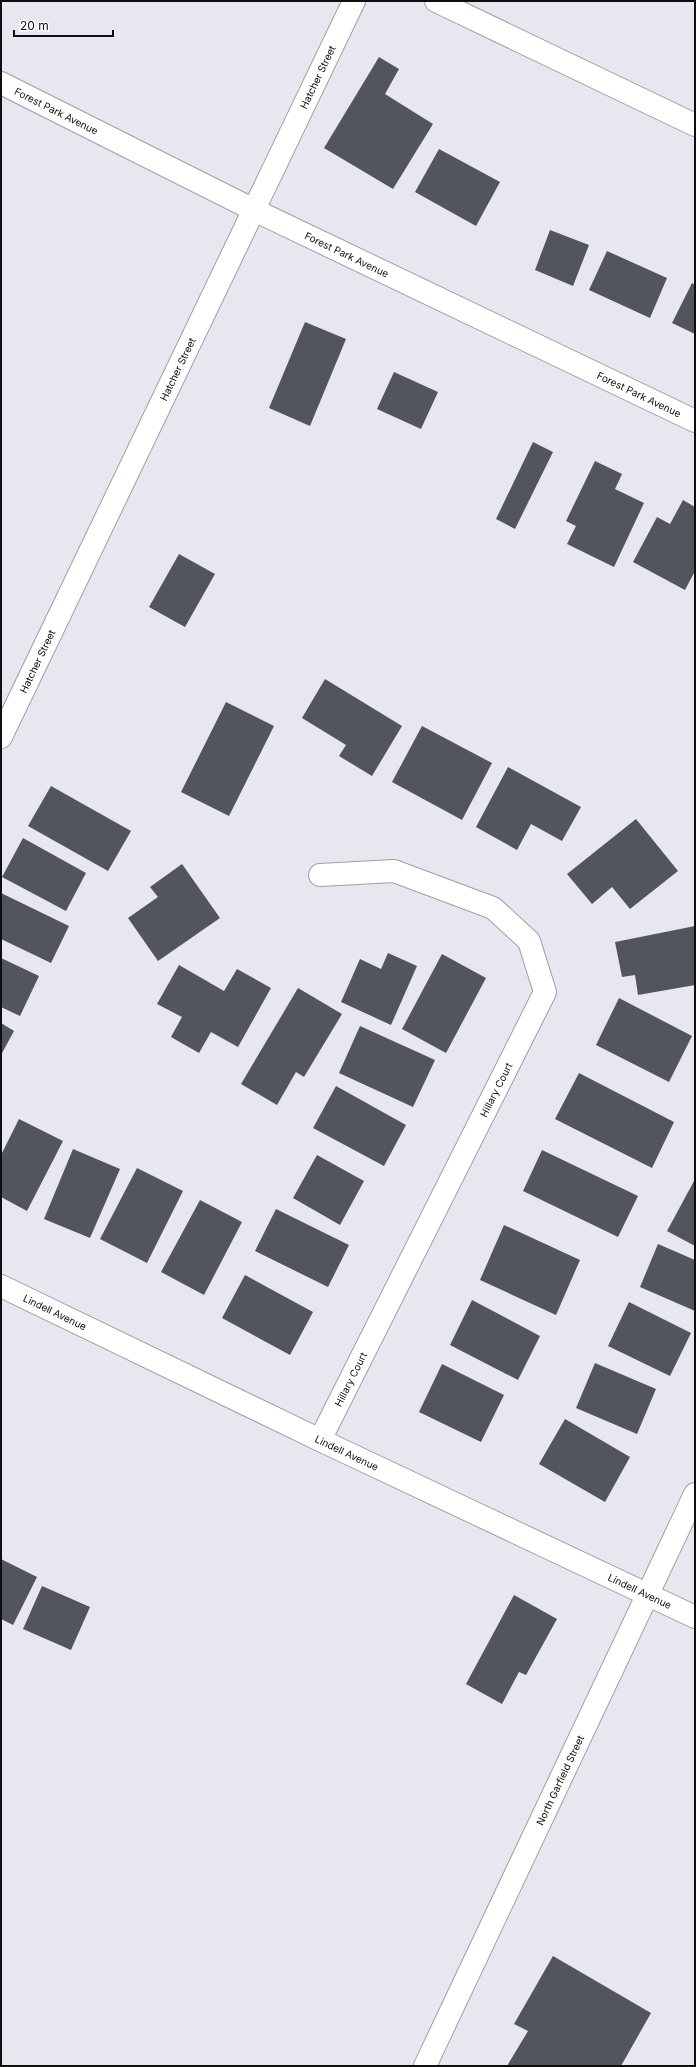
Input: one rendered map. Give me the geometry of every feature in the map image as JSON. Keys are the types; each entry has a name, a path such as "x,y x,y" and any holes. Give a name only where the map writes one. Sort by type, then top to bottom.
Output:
{"street":[{"name":"Hatcher Street","path":"1,737 354,1"},
{"path":"436,1 695,125"},
{"name":"Forest Park Avenue","path":"1,83 254,210 695,421"},
{"name":"Hillary Court","path":"320,875 394,871 493,908 529,941 545,992 320,1440"},
{"name":"Lindell Avenue","path":"1,1286 320,1440 695,1617"},
{"name":"North Garfield Street","path":"425,2066 695,1494"}],"building":[{"path":"379,57 399,69 385,94 433,124 393,189 324,148"},
{"path":"439,149 500,182 476,226 415,192"},
{"path":"550,230 589,245 573,286 535,270"},
{"path":"607,251 667,278 650,318 589,290"},
{"path":"692,283 695,285 695,334 672,323"},
{"path":"305,322 346,339 310,426 269,408"},
{"path":"394,372 438,392 421,429 377,409"},
{"path":"533,442 553,452 515,529 496,519"},
{"path":"595,461 622,474 615,489 644,503 614,567 567,544 576,526 566,521"},
{"path":"683,500 695,507 695,571 685,590 633,562 657,517 670,524"},
{"path":"179,554 215,574 185,627 149,607"},
{"path":"325,679 402,726 372,776 339,756 346,745 302,718"},
{"path":"226,702 274,726 229,816 181,792"},
{"path":"422,726 492,763 462,820 392,782"},
{"path":"508,767 581,807 562,841 531,824 517,850 476,827"},
{"path":"51,786 131,831 108,871 28,826"},
{"path":"636,819 678,871 630,909 612,887 592,904 567,874"},
{"path":"23,838 86,873 66,911 2,877"},
{"path":"182,864 220,918 158,961 128,918 158,897 150,887"},
{"path":"1,893 69,926 51,963 1,939"},
{"path":"695,926 695,985 638,995 635,975 622,977 615,942"},
{"path":"388,953 417,966 391,1025 341,1002 360,959 381,969"},
{"path":"442,954 486,978 446,1053 402,1029"},
{"path":"1,958 39,976 20,1016 1,1007"},
{"path":"179,965 224,991 237,969 271,988 238,1047 211,1032 199,1053 171,1037 182,1017 157,1004"},
{"path":"298,988 342,1014 304,1077 296,1072 277,1105 241,1084"},
{"path":"619,998 692,1036 669,1082 596,1045"},
{"path":"1,1023 14,1031 1,1055"},
{"path":"360,1026 435,1060 413,1107 339,1073"},
{"path":"579,1073 674,1122 652,1168 555,1119"},
{"path":"336,1086 406,1125 384,1166 313,1128"},
{"path":"19,1119 63,1141 27,1211 1,1197 1,1155"},
{"path":"73,1149 120,1169 90,1238 44,1219"},
{"path":"542,1150 638,1196 618,1237 523,1191"},
{"path":"317,1155 364,1181 340,1225 293,1198"},
{"path":"137,1168 183,1191 147,1263 100,1239"},
{"path":"694,1181 695,1182 695,1246 667,1231"},
{"path":"200,1200 242,1222 204,1295 161,1272"},
{"path":"276,1209 349,1245 328,1287 255,1251"},
{"path":"504,1225 580,1260 556,1315 480,1280"},
{"path":"658,1244 695,1260 695,1311 640,1287"},
{"path":"245,1275 313,1312 290,1355 222,1318"},
{"path":"472,1300 540,1336 518,1380 450,1345"},
{"path":"629,1302 691,1333 670,1376 608,1346"},
{"path":"595,1363 656,1389 637,1434 576,1408"},
{"path":"442,1364 504,1395 481,1442 419,1412"},
{"path":"565,1419 630,1457 605,1502 539,1464"},
{"path":"1,1559 37,1577 13,1625 1,1619"},
{"path":"42,1586 90,1607 71,1650 23,1629"},
{"path":"514,1595 557,1619 526,1675 519,1672 502,1704 466,1684"},
{"path":"553,1956 651,2013 621,2066 507,2066 528,2031 514,2024"}]}
